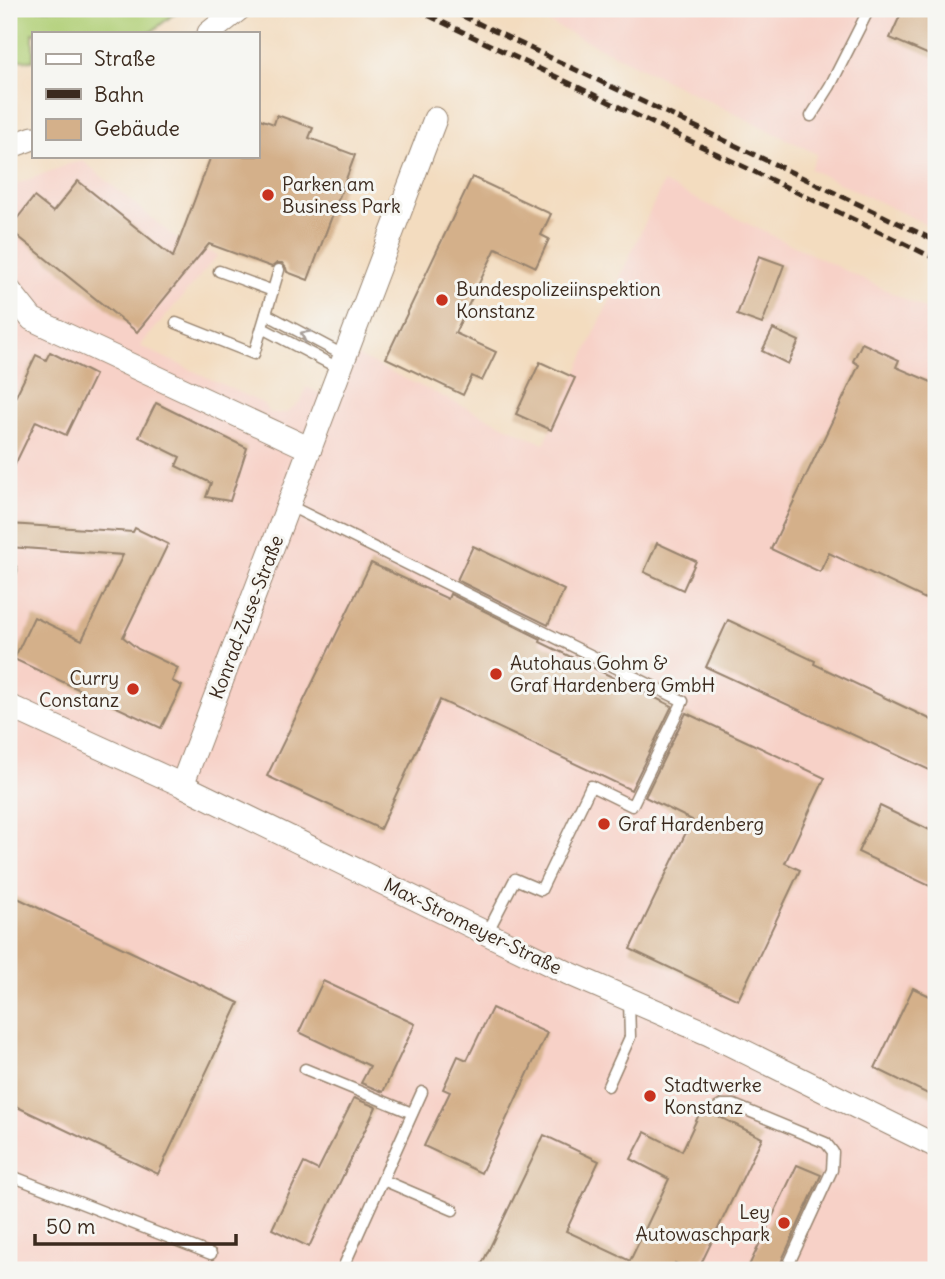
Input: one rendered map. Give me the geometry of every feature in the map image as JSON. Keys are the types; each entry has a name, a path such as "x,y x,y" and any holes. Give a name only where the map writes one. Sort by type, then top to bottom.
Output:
{"street":[{"path":"210,32 239,9"},
{"name":"Konrad-Zuse-Straße","path":"182,785 435,119"},
{"path":"9,147 32,138"},
{"path":"9,289 32,319 310,449"},
{"name":"Max-Stromeyer-Straße","path":"9,706 182,785 629,1000 709,1034 936,1146"}],"lane":[{"path":"811,116 830,86 869,9"},
{"path":"176,323 254,354 279,270"},
{"path":"219,271 273,291"},
{"path":"266,314 342,362"},
{"path":"262,328 342,362"},
{"path":"288,505 683,701 632,806 591,786 541,890 515,879 487,933"},
{"path":"608,1086 630,1037 629,1000"},
{"path":"305,1069 412,1113"},
{"path":"342,1270 422,1092"},
{"path":"717,1108 734,1105 826,1143 833,1152 835,1161 829,1180 786,1270"},
{"path":"9,1175 211,1254"},
{"path":"383,1180 453,1210"}],"shaded area":[{"path":"521,9 936,9 936,229 810,169 817,154"},
{"path":"83,161 178,240 218,255 140,346 262,403 270,413 286,413 301,401 306,387 329,397 346,351 544,444 663,183 936,314 936,1270 9,1270 9,187"}],"green space":[{"path":"9,9 180,9 151,32 32,32 32,61 9,59"}],"building":[{"path":"903,9 936,9 936,58 890,38"},
{"path":"277,115 313,128 309,138 355,155 308,280 287,272 282,263 272,267 209,244 137,332 9,229 34,197 53,212 78,181 173,257 210,158 259,158 259,119 274,124"},
{"name":"Bundespolizeiinspektion Konstanz","path":"472,177 551,214 541,235 549,239 536,267 496,248 455,333 496,352 482,381 472,376 463,395 386,358"},
{"path":"759,256 784,265 762,324 737,315"},
{"path":"773,329 799,341 788,364 762,351"},
{"path":"862,343 899,360 896,367 936,384 936,604 829,553 820,572 771,549 859,365 853,361"},
{"path":"50,352 95,375 66,435 36,421 9,477 9,410 36,355 46,360"},
{"path":"540,362 575,378 551,430 516,414"},
{"path":"156,403 247,448 230,501 206,497 211,483 176,466 180,457 139,437"},
{"path":"9,524 133,532 135,528 168,544 123,637 138,649 178,668 172,681 182,686 161,728 14,659 34,617 82,640 123,555 9,547"},
{"path":"657,543 696,561 683,590 644,572"},
{"path":"473,546 564,590 548,625 457,580"},
{"name":"Autohaus Gohm & Graf Hardenberg GmbH","path":"371,563 448,599 450,594 541,639 540,642 672,706 631,790 440,700 380,829 267,776"},
{"path":"728,620 936,722 936,773 706,667"},
{"path":"686,713 825,778 785,863 800,870 738,1000 630,949 692,820 645,797"},
{"path":"880,806 936,833 936,889 858,852"},
{"path":"9,894 239,1003 158,1174 9,1103"},
{"path":"323,981 415,1024 383,1092 361,1083 370,1066 299,1032"},
{"path":"913,988 936,999 936,1098 875,1068"},
{"path":"492,1008 547,1033 481,1173 424,1146 450,1092 443,1089 458,1056 467,1060"},
{"path":"354,1098 376,1107 309,1247 272,1229 304,1163 318,1170"},
{"path":"702,1108 762,1138 698,1270 675,1263 671,1270 479,1270 544,1135 599,1161 566,1231 630,1261 669,1179 631,1159 645,1132 682,1151"},
{"name":"Ley Autowaschpark","path":"797,1165 821,1175 782,1260 777,1270 747,1270"}],"railway":[{"path":"415,9 936,259"},
{"path":"448,9 936,241"}],"place":[{"name":"Parken am Business Park","path":"268,195"},
{"name":"Bundespolizeiinspektion Konstanz","path":"442,300"},
{"name":"Autohaus Gohm & Graf Hardenberg GmbH","path":"496,674"},
{"name":"Curry Constanz","path":"133,689"},
{"name":"Graf Hardenberg","path":"604,824"},
{"name":"Stadtwerke Konstanz","path":"650,1096"},
{"name":"Ley Autowaschpark","path":"784,1223"}]}
